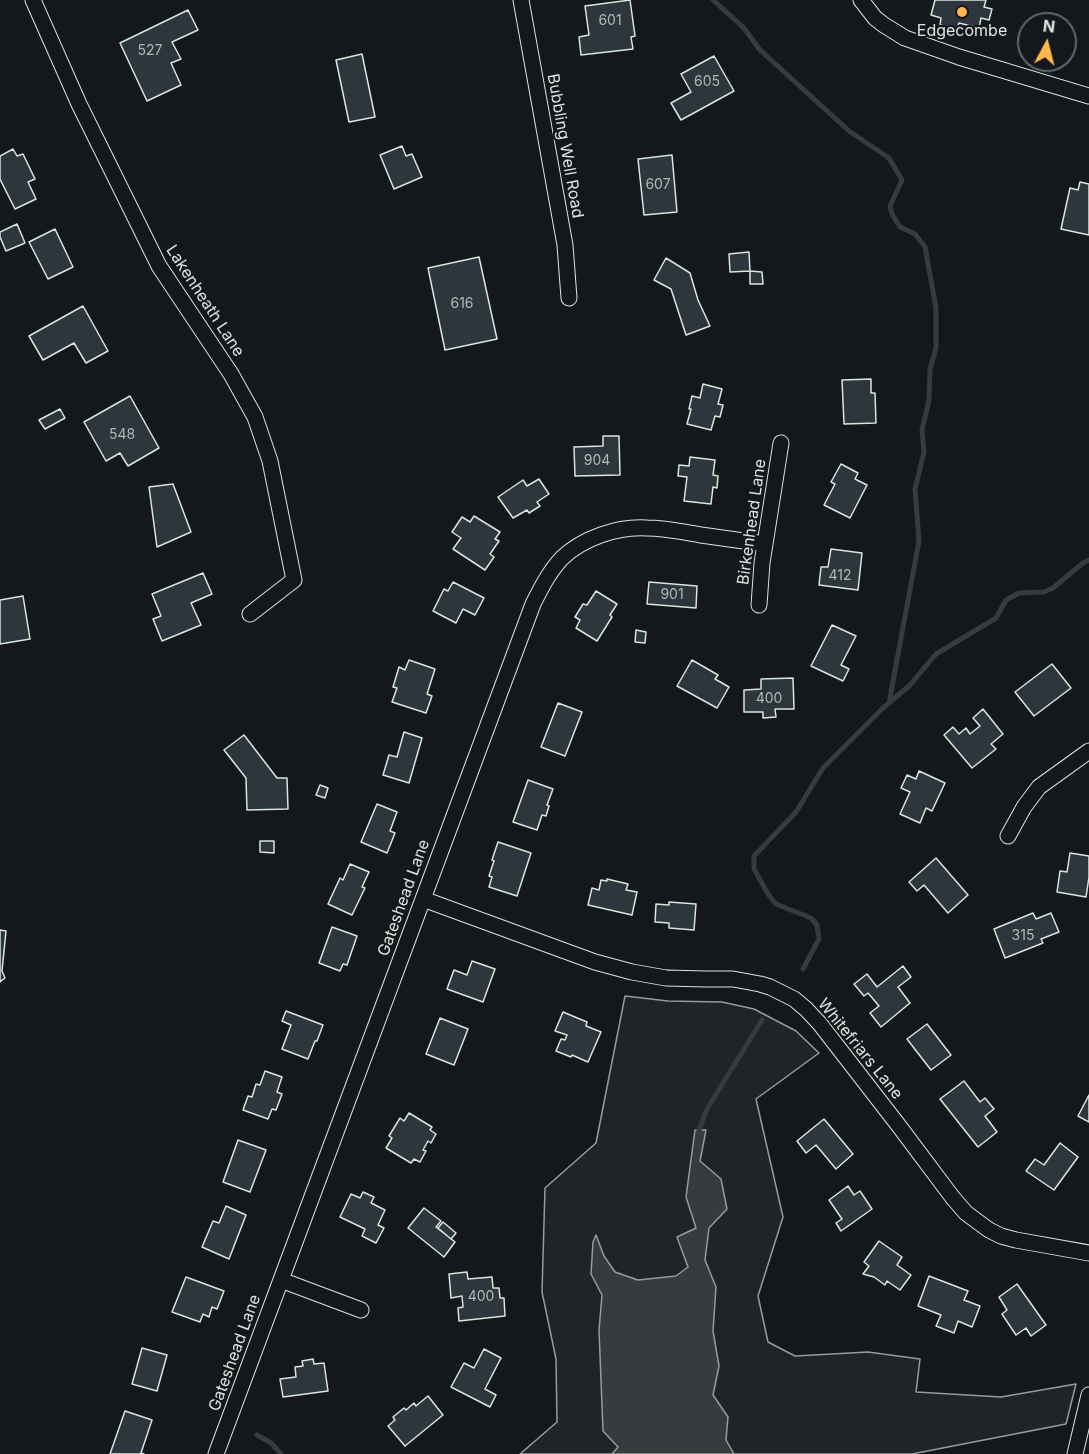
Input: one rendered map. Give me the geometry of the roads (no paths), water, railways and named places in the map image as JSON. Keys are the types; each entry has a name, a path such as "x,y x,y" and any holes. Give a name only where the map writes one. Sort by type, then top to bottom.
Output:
{"street":[{"name":"Lakenheath Lane","path":"33,0 79,104 159,266 231,374 255,417 265,444 294,580 250,614"},
{"name":"Bubbling Well Road","path":"521,0 565,245 569,298"},
{"path":"861,0 875,18 905,38 981,64 1089,96"},
{"name":"Birkenhead Lane","path":"759,605 765,544 781,443"},
{"name":"Gateshead Lane","path":"216,1454 533,604 543,583 570,551 591,539 617,530 644,527 765,544"},
{"path":"1008,836 1024,807 1039,787 1089,751"},
{"name":"Whitefriars Lane","path":"423,899 605,965 666,978 734,979 760,984 784,994 806,1009 820,1023 966,1213 989,1230 1002,1236 1089,1253"},
{"path":"281,1280 361,1310"},
{"path":"1075,1454 1089,1395"}],"waterway":[{"path":"713,0 744,28 760,50 849,131 889,158 902,180 890,206 892,214 900,227 915,234 925,247 936,308 936,348 930,369 929,400 922,430 924,452 915,489 919,541 889,703"},
{"path":"803,969 819,939 817,925 811,918 776,904 754,869 754,856 796,812 823,768 882,709 910,685 936,654 996,618 1006,600 1019,593 1044,592 1053,588 1089,560"},
{"path":"699,1134 707,1109 762,1020"},
{"path":"257,1435 271,1443 281,1454"}],"place":[{"name":"Edgecombe","path":"962,12"}]}
